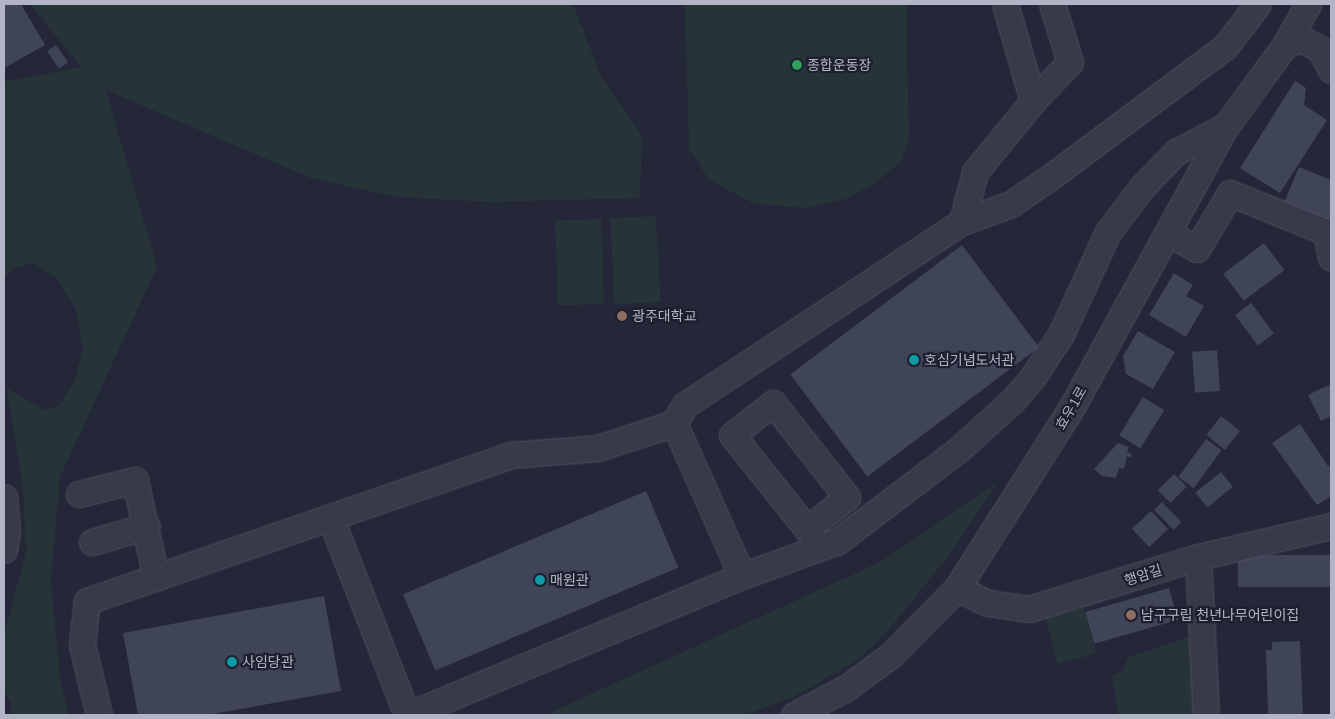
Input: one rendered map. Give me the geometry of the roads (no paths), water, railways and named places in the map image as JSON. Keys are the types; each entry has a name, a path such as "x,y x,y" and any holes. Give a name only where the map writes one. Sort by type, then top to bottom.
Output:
{"street":[{"path":"1004,4 1033,101"},
{"path":"962,222 975,172 1033,101 1070,62 1052,4"},
{"path":"99,715 82,644 87,601 331,519 510,455 598,448 674,423 685,405 962,222 1011,204 1053,175 1225,47 1258,4"},
{"name":"효우1로","path":"794,715 846,688 891,655 957,588 1074,405 1226,126 1285,45 1308,4"},
{"name":"효우1로","path":"1285,45 1309,25 1325,4"},
{"path":"1285,45 1301,39 1320,48 1331,70"},
{"path":"331,519 408,715 742,576 838,541 959,449 1013,400 1032,378 1061,334 1108,232 1142,187 1176,152 1226,126"},
{"path":"1168,232 1197,249 1230,193 1326,232 1331,258"},
{"path":"772,404 848,497 826,514 807,529 732,435 772,404"},
{"path":"674,423 742,576"},
{"path":"79,494 135,480 147,526 156,578"},
{"path":"4,497 5,537"},
{"path":"826,514 838,541"},
{"path":"92,542 147,526"},
{"name":"행암길","path":"957,588 988,603 1028,609 1198,556 1331,526"},
{"path":"1198,556 1206,715"}],"place":[{"name":"종합운동장","path":"797,65"},
{"name":"광주대학교","path":"622,316"},
{"name":"호심기념도서관","path":"914,360"},
{"name":"매원관","path":"540,580"},
{"name":"남구구립 천년나무어린이집","path":"1131,615"},
{"name":"사임당관","path":"232,662"}]}
